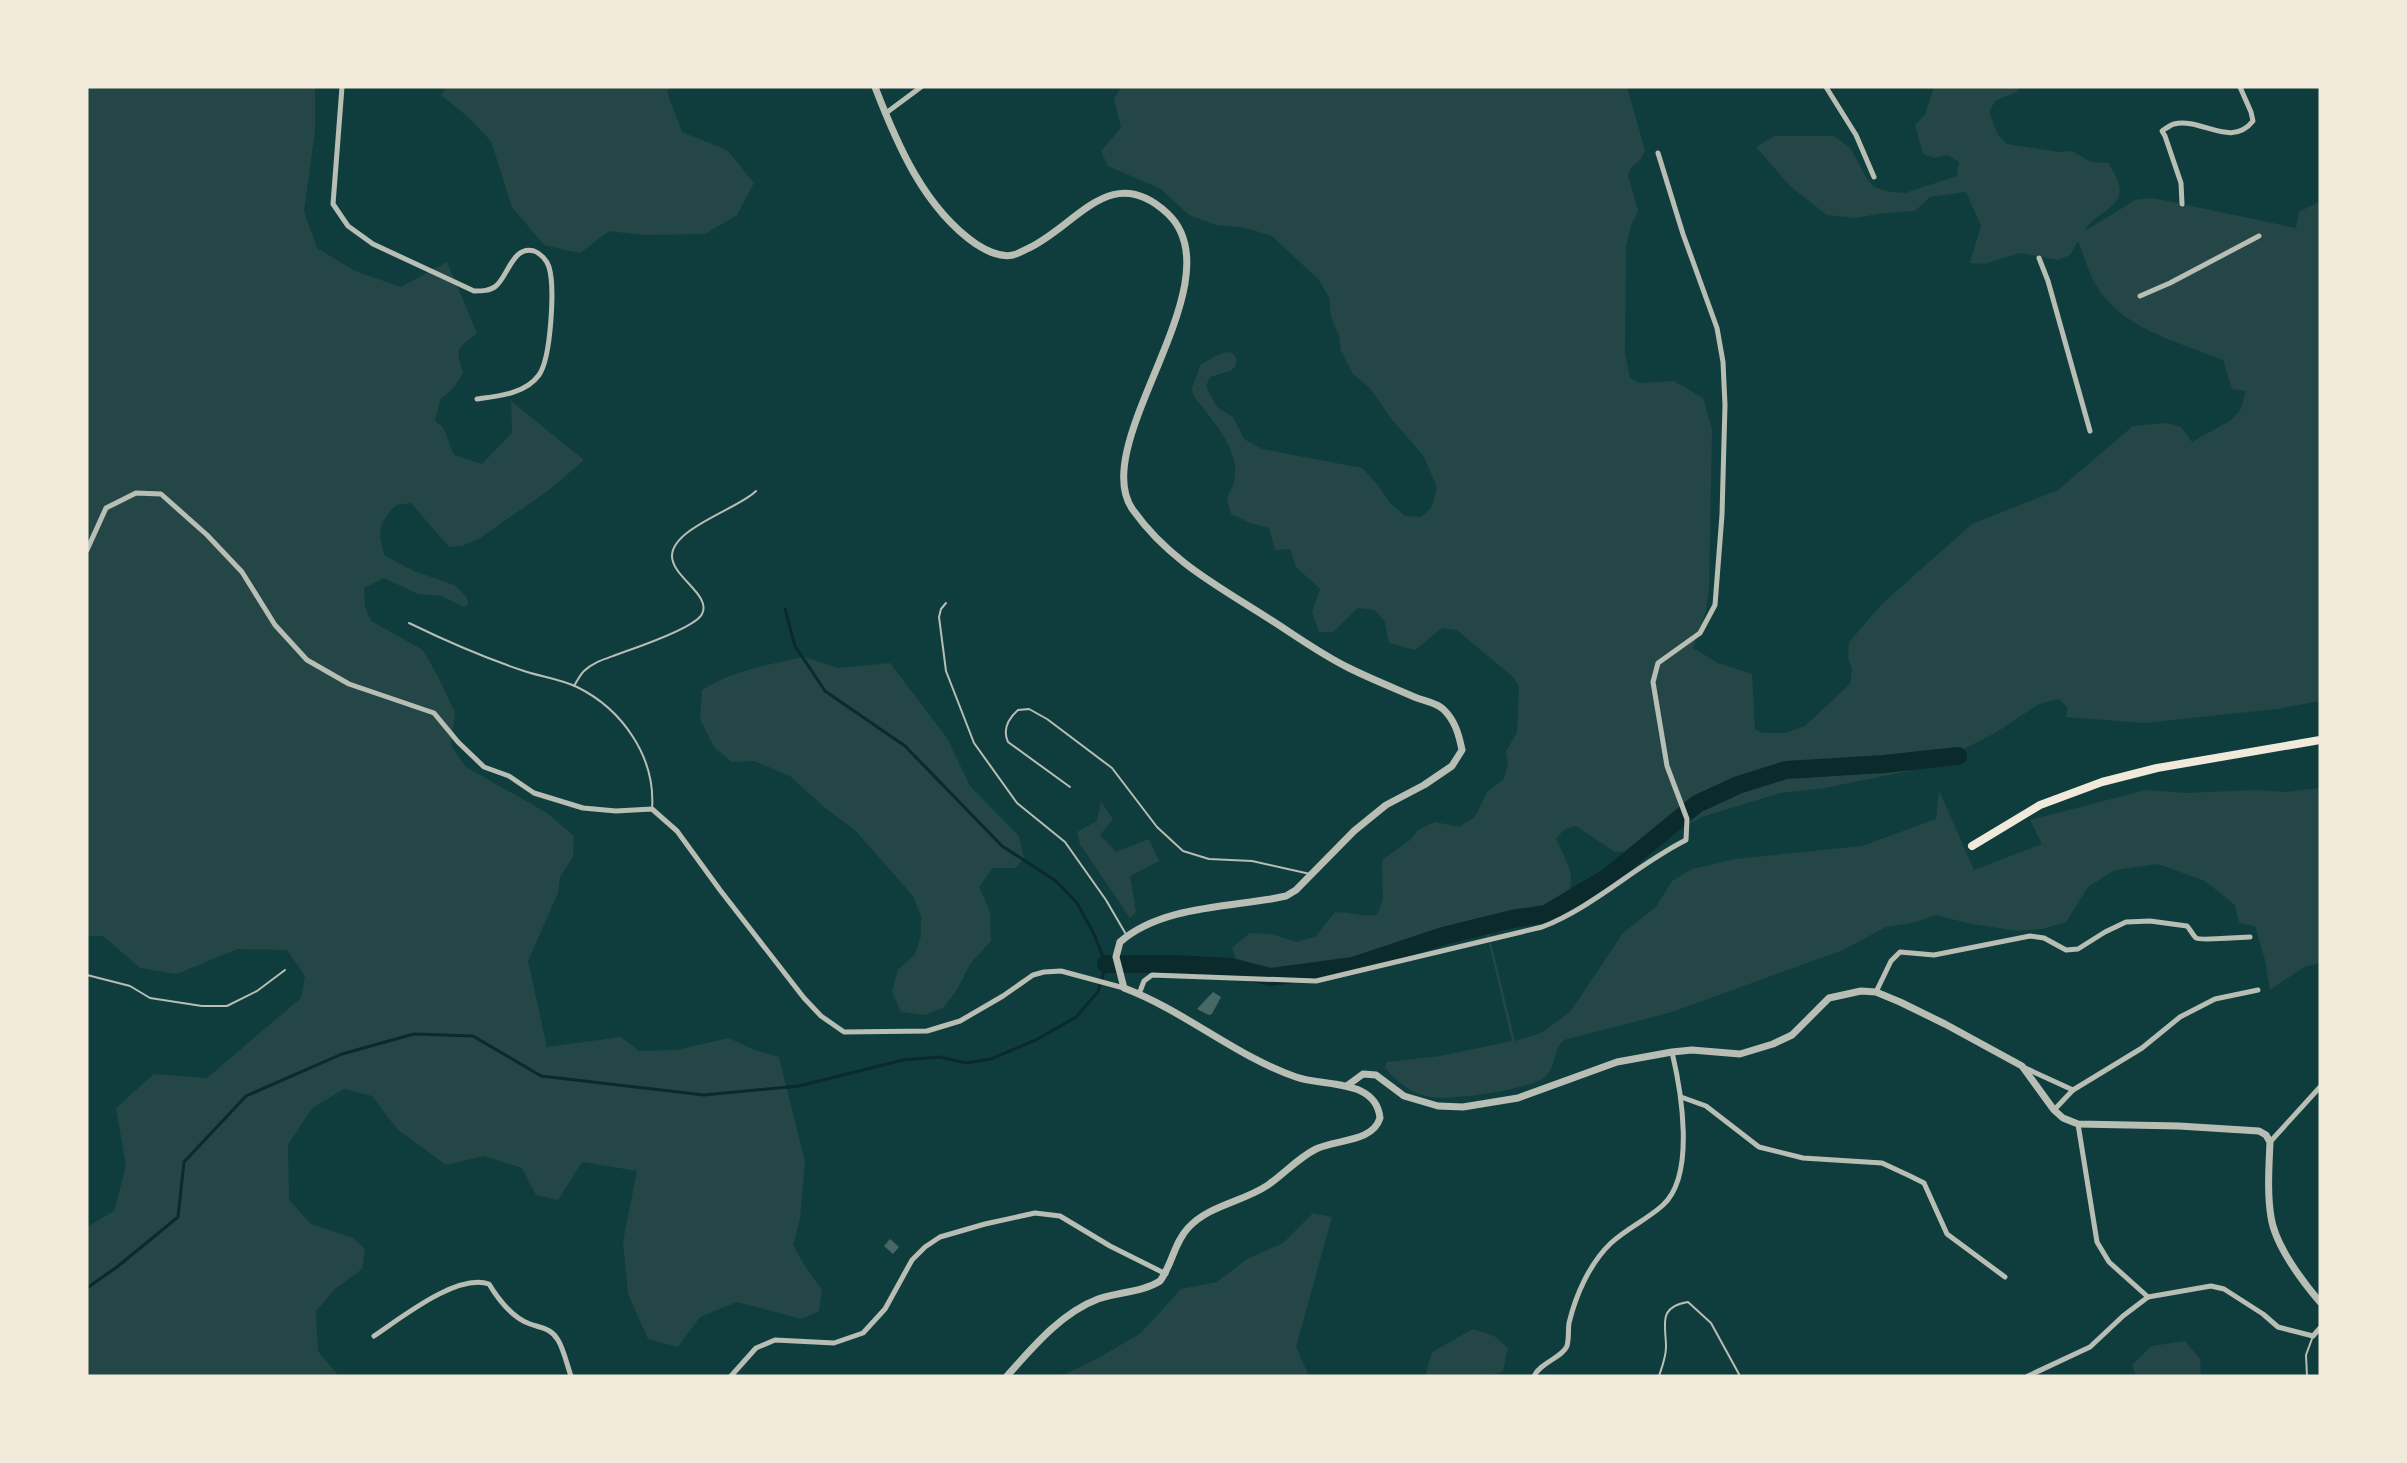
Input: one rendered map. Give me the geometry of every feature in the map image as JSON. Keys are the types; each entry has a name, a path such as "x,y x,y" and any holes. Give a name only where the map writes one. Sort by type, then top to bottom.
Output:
{"highway":[{"path":"1972,846 2040,806 2102,782 2157,768 2320,740"}],"street":[{"path":"342,87 333,204 348,226 373,244 474,291 485,291 497,285 512,261 527,250 543,257 549,266 551,287 548,353 539,375 523,389 505,395 477,399"},
{"path":"875,87 901,149 918,180 940,210 965,236 987,252 1013,255 1046,240 1094,201 1112,194 1133,193 1155,202 1170,216 1184,239 1188,264 1184,294 1127,451 1124,485 1130,507 1178,561 1346,667 1442,707 1458,730 1462,750 1452,766 1424,785 1386,805 1354,831 1296,890 1286,896 1176,914 1127,936 1120,942 1116,957 1124,988"},
{"path":"886,113 921,87"},
{"path":"1826,87 1856,135 1874,177"},
{"path":"2182,204 2181,183 2162,131 2175,124 2194,125 2233,133 2246,130 2253,122 2240,87"},
{"path":"1139,994 1144,981 1152,975 1316,981 1542,927 1565,918 1665,850 1686,840 1687,819 1667,766 1653,682 1658,663 1700,633 1715,605 1722,515 1725,405 1723,362 1717,328 1683,234 1658,153"},
{"path":"2140,296 2170,283 2259,236"},
{"path":"2039,258 2071,357 2090,431"},
{"path":"87,550 106,508 136,493 160,494 207,535 242,572 275,625 307,660 349,684 434,713 458,742 484,767 508,776 534,793 583,808 616,811 651,809 677,831 804,998 821,1016 844,1032 927,1031 960,1021 1033,975 1060,971 1139,994 1185,1017 1243,1053 1295,1077 1347,1085 1369,1096 1379,1111 1378,1123 1371,1131 1319,1147 1299,1158 1269,1184 1252,1194 1211,1210 1197,1219 1185,1230 1166,1274 1160,1281 1152,1286 1115,1293 1095,1300 1059,1322 1006,1376"},
{"path":"1875,992 1891,961 1900,952 1934,955 2030,936 2044,938 2066,950 2078,949 2126,922 2150,921 2187,926 2197,939 2202,941 2226,937 2250,937"},
{"path":"2054,1110 2073,1090 2142,1048 2180,1017 2216,999 2258,990"},
{"path":"1347,1085 1363,1074 1376,1075 1404,1096 1438,1106 1463,1107 1518,1098 1617,1062 1692,1050 1740,1054 1773,1044 1792,1035 1829,998 1862,991 1875,992 1945,1024 2022,1066 2073,1090"},
{"path":"1534,1376 1548,1361 1561,1354 1566,1346 1569,1323 1581,1286 1611,1243 1663,1205 1674,1194 1683,1153 1681,1097 1672,1052"},
{"path":"2022,1066 2054,1110 2063,1118 2078,1124 2179,1126 2259,1131 2266,1135 2270,1142 2271,1217 2275,1233 2303,1283 2320,1302"},
{"path":"2270,1142 2320,1087"},
{"path":"1681,1097 1706,1106 1759,1147 1812,1159 1882,1164 1917,1179 1924,1183 1947,1234 2005,1277"},
{"path":"2078,1124 2097,1242 2109,1262 2148,1297"},
{"path":"731,1376 756,1348 775,1340 834,1343 863,1333 885,1309 912,1260 925,1247 940,1237 985,1224 1035,1213 1059,1216 1110,1246 1166,1274"},
{"path":"374,1336 429,1299 471,1282 480,1281 489,1284 508,1308 528,1324 542,1326 559,1340 571,1376"},
{"path":"2028,1376 2090,1347 2123,1316 2148,1297 2218,1286 2263,1314 2278,1328 2313,1336 2320,1328"}],"lane":[{"path":"574,686 585,670 603,659 683,629 702,614 704,607 698,593 680,576 675,566 672,556 674,550 683,537 712,515 748,499 756,490"},
{"path":"946,603 939,617 946,671 974,743 1017,803 1065,842 1106,900 1127,936"},
{"path":"409,623 515,667 574,686 594,696 630,731 641,750 648,771 652,798 651,809"},
{"path":"1070,787 1008,742 1006,726 1018,710 1029,709 1088,748 1112,768 1157,827 1183,851 1209,859 1252,861 1312,875"},
{"path":"87,975 130,986 150,998 202,1006 227,1006 257,991 285,970"},
{"path":"1659,1376 1666,1347 1663,1326 1666,1313 1678,1304 1688,1302 1711,1323 1740,1376"},
{"path":"2307,1376 2306,1355 2313,1336"}],"shaded area":[{"path":"87,87 315,87 315,131 304,211 317,248 355,271 401,287 447,262 477,333 460,349 459,358 463,373 454,387 440,400 435,421 443,427 454,455 482,464 512,433 511,401 584,460 549,490 480,538 462,546 449,547 411,503 396,505 382,523 380,534 385,556 414,571 454,585 465,595 469,604 464,607 442,596 418,594 384,578 364,588 365,606 371,621 423,650 455,712 451,746 466,767 547,813 574,836 573,857 560,877 558,893 528,961 547,1047 621,1037 639,1051 677,1050 729,1038 754,1050 779,1057 805,1162 800,1219 793,1245 822,1290 819,1311 802,1319 737,1302 700,1317 678,1347 648,1339 628,1294 623,1241 637,1171 582,1162 558,1200 536,1195 522,1168 484,1156 446,1165 397,1129 372,1096 344,1089 312,1108 288,1145 289,1200 311,1224 353,1238 365,1249 362,1269 335,1289 316,1311 318,1351 339,1376 87,1376 87,1227 114,1211 126,1166 116,1108 154,1074 207,1078 301,998 305,976 287,950 237,949 177,974 140,968 103,936 87,936"},
{"path":"447,87 671,87 667,92 682,132 727,150 754,183 737,215 705,234 642,235 609,231 580,253 544,245 512,207 491,141 468,117 441,95"},
{"path":"1121,87 1627,87 1645,150 1628,175 1638,211 1631,226 1626,247 1625,353 1630,378 1640,383 1674,381 1703,398 1712,429 1709,589 1706,611 1693,648 1718,663 1752,674 1755,729 1762,733 1785,733 1805,726 1850,684 1852,669 1848,657 1849,642 1883,603 1972,524 2058,490 2133,426 2167,423 2181,427 2192,442 2231,420 2240,411 2246,391 2232,389 2223,360 2152,332 2120,313 2096,285 2078,241 2070,255 2058,260 2020,253 1984,264 1970,263 1981,226 1966,192 1930,197 1915,211 1856,218 1827,215 1791,187 1756,147 1775,136 1834,136 1851,149 1874,187 1890,192 1905,193 1957,176 1959,162 1947,155 1935,158 1923,154 1915,125 1925,115 1934,87 2019,87 2017,92 1995,101 1989,112 1998,135 2007,144 2059,152 2072,151 2091,162 2109,163 2116,176 2120,193 2117,200 2085,231 2135,200 2153,198 2296,228 2299,212 2320,201 2320,701 2277,709 2144,723 2066,717 2068,708 2059,699 2039,704 1995,733 1950,756 1909,771 1824,788 1780,793 1702,817 1633,851 1615,852 1576,826 1565,829 1556,838 1571,873 1569,890 1552,907 1488,930 1515,1041 1541,1033 1570,1012 1623,933 1656,907 1672,881 1692,869 1735,859 1862,846 1936,819 1939,790 1974,870 2042,844 2030,820 2146,790 2185,793 2254,790 2286,792 2320,788 2320,963 2304,967 2270,990 2265,960 2255,926 2239,923 2235,905 2205,881 2158,864 2115,870 2088,887 2066,922 2042,929 2017,931 1967,923 1936,915 1913,923 1886,927 1843,950 1672,1012 1564,1040 1549,1073 1524,1086 1490,1093 1441,1098 1411,1090 1385,1068 1387,1062 1440,1056 1512,1041 1486,931 1324,976 1277,978 1241,972 1232,948 1250,933 1271,934 1296,942 1315,937 1335,912 1377,915 1383,900 1382,860 1410,840 1418,830 1435,822 1459,827 1475,817 1487,792 1504,779 1508,764 1506,751 1517,733 1519,687 1514,678 1457,630 1442,628 1415,650 1389,643 1385,622 1375,610 1358,608 1333,632 1319,632 1312,612 1320,589 1296,567 1290,549 1275,550 1269,528 1250,523 1231,514 1227,499 1234,481 1233,458 1223,435 1193,395 1192,388 1201,364 1222,353 1230,352 1236,357 1236,366 1230,371 1210,377 1206,386 1217,407 1233,417 1244,439 1262,449 1362,468 1389,502 1405,516 1421,517 1432,507 1437,487 1423,455 1392,420 1370,388 1353,374 1341,351 1339,335 1331,317 1329,297 1318,279 1272,236 1246,228 1216,225 1189,215 1161,189 1108,166 1101,151 1121,128 1114,99"},
{"path":"804,657 838,668 890,663 947,738 970,786 1019,836 1024,858 1015,868 993,868 979,887 990,912 991,941 970,964 958,988 944,1007 925,1015 901,1012 892,991 898,970 915,954 921,936 921,916 913,896 855,830 825,808 790,776 754,761 732,762 714,747 700,719 702,690 738,673"},
{"path":"1101,802 1113,819 1100,835 1116,852 1149,839 1159,861 1130,876 1136,912 1130,918 1080,844 1077,832 1097,821"},
{"path":"1313,1213 1332,1217 1296,1347 1309,1376 1061,1376 1141,1333 1181,1289 1217,1282 1247,1259 1283,1243"},
{"path":"1473,1329 1494,1336 1508,1348 1503,1371 1493,1376 1425,1376 1432,1352"},
{"path":"2185,1341 2200,1359 2201,1376 2136,1376 2132,1365 2152,1346"}],"building":[{"path":"1213,992 1221,997 1212,1014 1209,1015 1197,1009"},
{"path":"890,1239 899,1247 893,1254 884,1246"}],"waterway":[{"path":"87,1288 117,1267 178,1217 184,1162 246,1096 342,1054 414,1034 473,1036 541,1076 704,1095 799,1086 903,1060 939,1057 966,1063 991,1059 1036,1040 1076,1017 1098,992 1106,964 1093,932 1077,903 1056,881 1002,846 905,746 825,691 795,646 785,609"},
{"path":"1106,964 1231,967 1270,977 1353,966 1443,936 1512,919 1546,914 1608,877 1697,804 1738,785 1786,770 1884,764 1958,756"}]}
